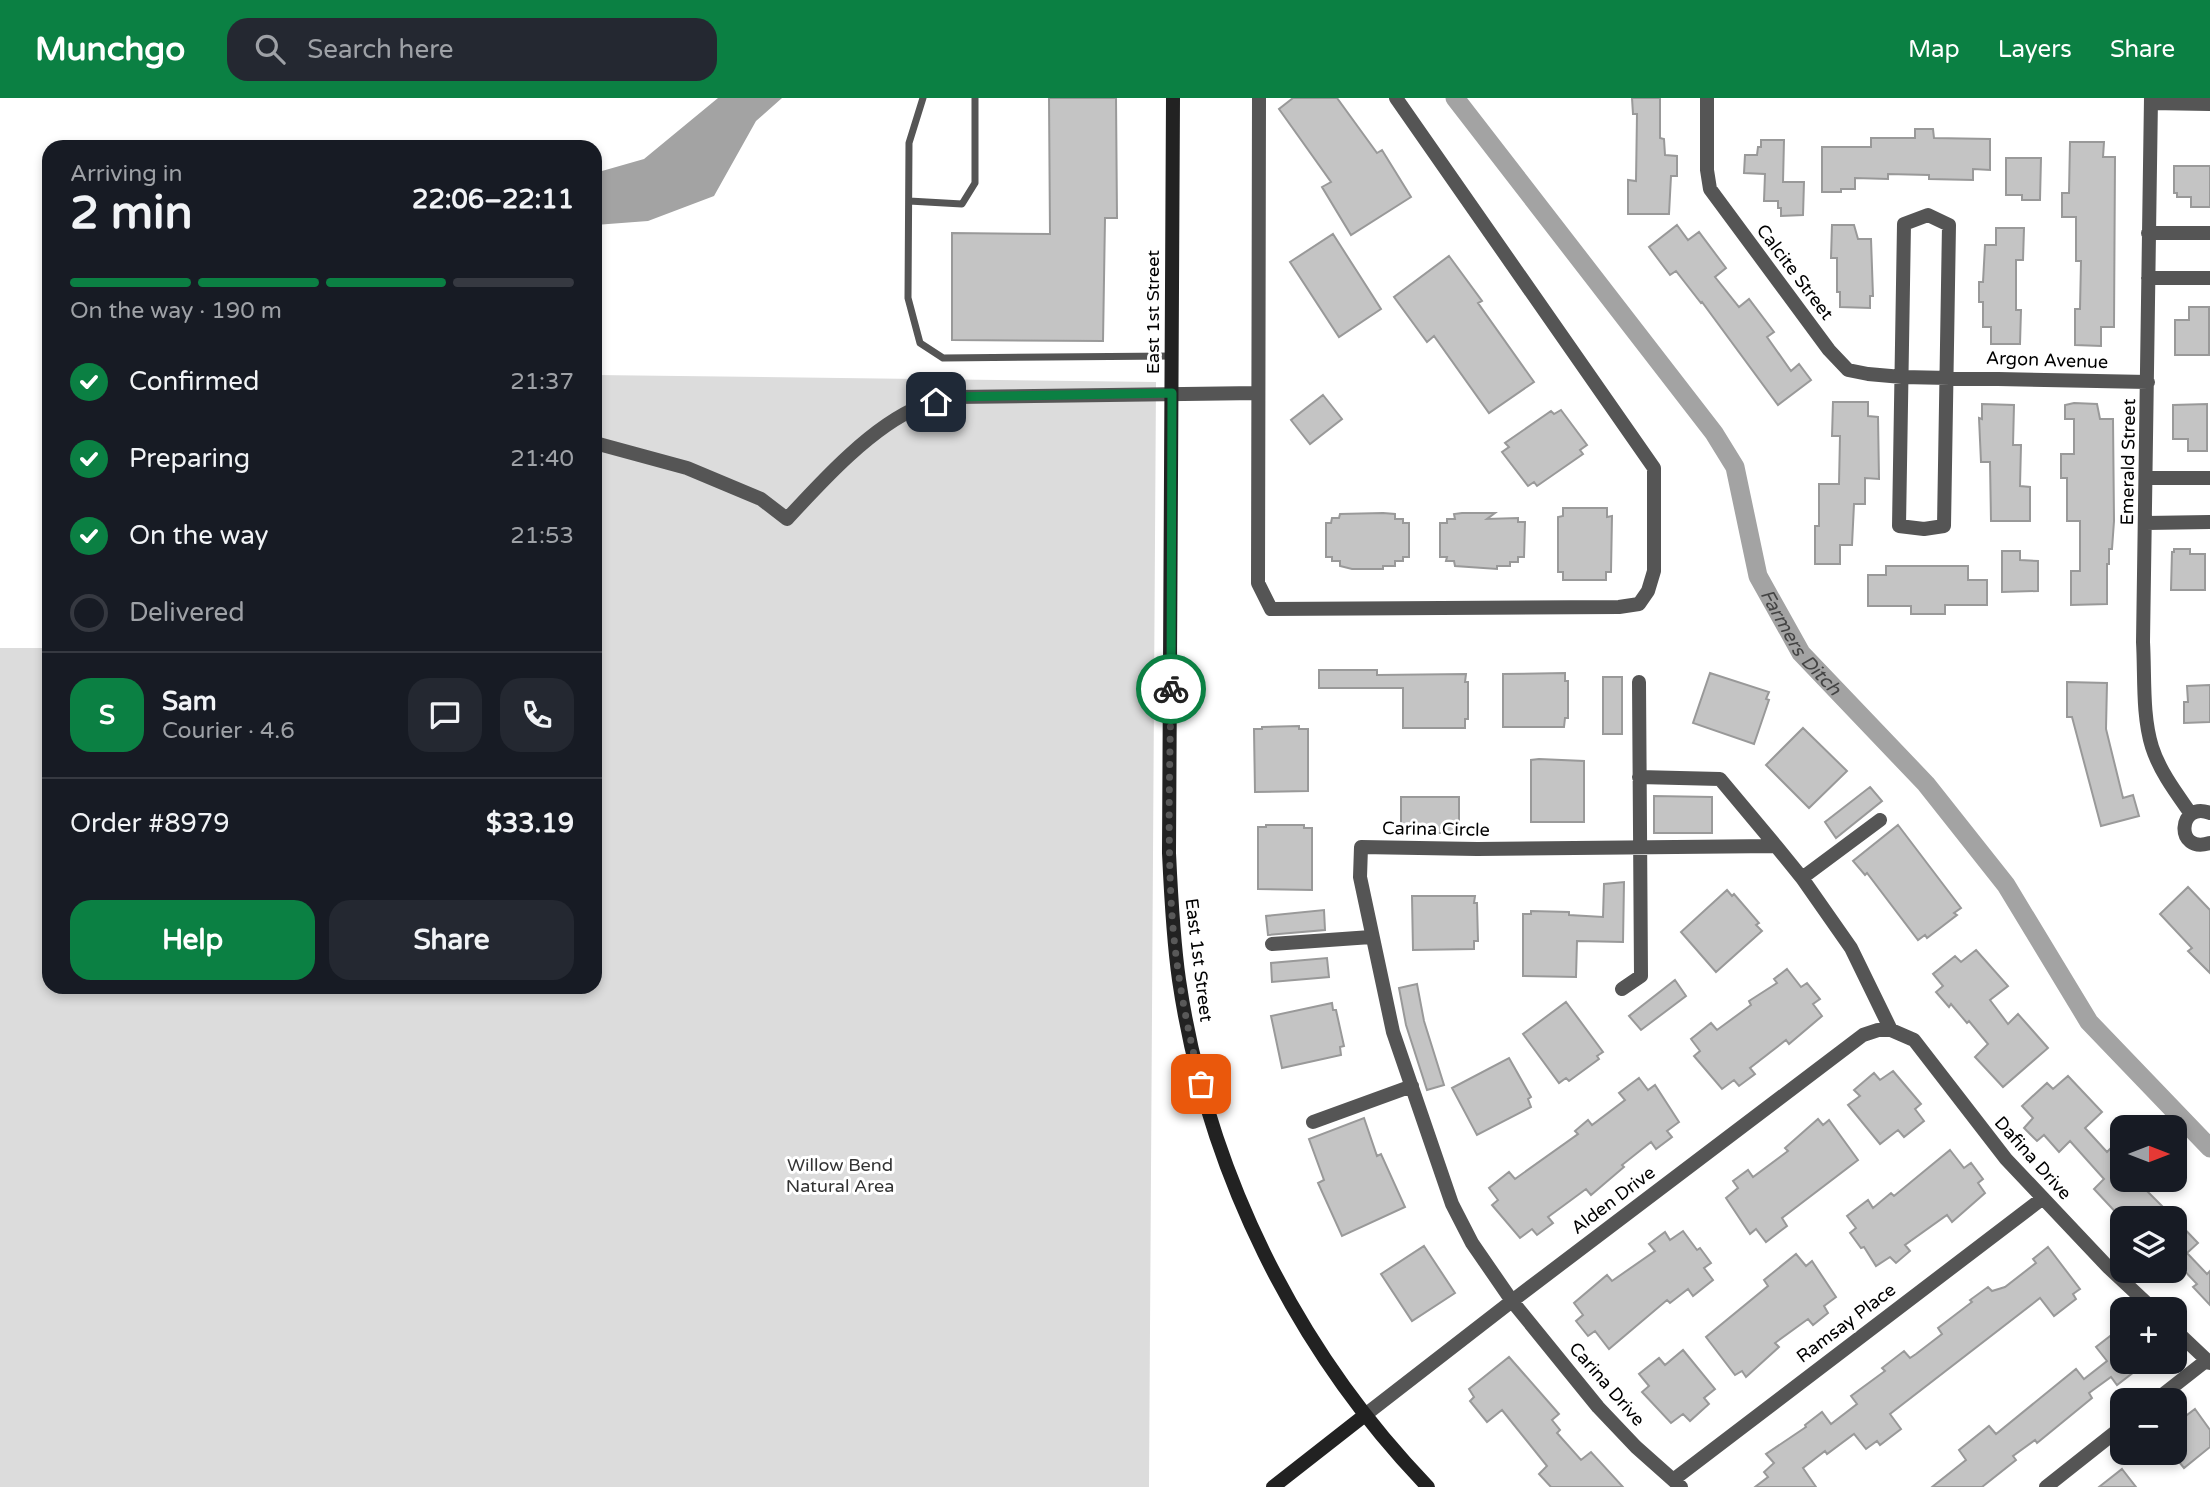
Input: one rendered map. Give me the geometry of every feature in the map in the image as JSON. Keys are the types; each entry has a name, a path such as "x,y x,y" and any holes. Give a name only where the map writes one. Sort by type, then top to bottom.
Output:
{"street":[{"name":"East 1st Street","path":"1173,98 1169,853 1176,955 1190,1043 1206,1105 1226,1165 1278,1282 1310,1337 1365,1415 1428,1487"},
{"path":"1259,98 1258,583 1271,609 1619,607 1639,604 1648,591 1654,571 1654,468 1396,98"},
{"name":"Calcite Street","path":"1707,98 1707,170 1710,189 1829,350 1848,370 1902,377 1945,376"},
{"path":"2151,100 2210,104"},
{"name":"Emerald Street","path":"2151,100 2143,642 2147,722 2152,747 2160,766 2192,814"},
{"path":"1928,215 1949,225 1949,316 1945,376 1947,453 1944,526 1924,529 1899,526 1904,224 1928,215"},
{"path":"2148,233 2210,233"},
{"path":"2148,278 2210,278"},
{"name":"Argon Avenue","path":"1945,376 2148,382"},
{"path":"602,445 687,468 761,499 788,519 830,473 879,432 917,408 955,397 1258,393"},
{"path":"2147,478 2210,478"},
{"path":"2146,523 2210,522"},
{"path":"1622,989 1641,976 1639,682"},
{"path":"1639,777 1720,779 1802,878 1851,947 1891,1030"},
{"path":"2210,813 2202,811 2192,814 2184,825 2187,837 2195,844 2210,843"},
{"path":"1802,878 1880,820"},
{"name":"Carina Circle","path":"1512,1301 1472,1244 1452,1204 1393,1032 1360,877 1361,847 1477,849 1776,846"},
{"path":"1272,944 1371,937"},
{"name":"Alden Drive","path":"1365,1415 1863,1035 1878,1030 1891,1030"},
{"name":"Dafina Drive","path":"1891,1030 1900,1032 1919,1045 1978,1126 2043,1198 2141,1297"},
{"path":"1313,1122 1412,1086"},
{"name":"Ramsay Place","path":"1677,1484 2043,1198"},
{"name":"Carina Drive","path":"1512,1301 1598,1407 1636,1447 1677,1484"},
{"path":"2172,1388 2208,1362 2187,1342"},
{"path":"1273,1487 1365,1415"},
{"path":"2046,1487 2110,1436"}],"lane":[{"path":"923,98 909,143 908,299 920,344 943,358 1172,356"},
{"path":"909,201 962,204 975,183 975,98"}],"green space":[{"name":"Willow Bend Natural Area","path":"602,375 1156,382 1149,1487 0,1487 0,648 42,648 42,994 602,994"}],"shaded area":[{"path":"718,98 782,98 756,121 714,196 648,221 602,224 602,171 644,159"}],"building":[{"path":"1049,98 1116,98 1117,218 1105,218 1103,341 952,340 952,233 1050,234"},
{"path":"1293,98 1337,98 1377,153 1382,150 1411,197 1351,235 1322,187 1331,182 1279,109"},
{"path":"1632,98 1660,98 1660,138 1664,139 1665,155 1677,156 1677,176 1671,176 1669,214 1628,214 1628,180 1636,181 1637,114 1633,114"},
{"path":"1915,129 1933,129 1934,138 1990,139 1990,170 1973,169 1973,180 1929,179 1929,175 1888,174 1888,179 1855,178 1855,189 1822,192 1822,147 1871,147 1871,138 1915,138"},
{"path":"1761,140 1784,140 1783,182 1804,182 1803,215 1781,216 1778,201 1764,201 1765,174 1744,173 1745,155 1757,155"},
{"path":"2070,142 2104,142 2103,157 2115,157 2114,327 2101,327 2101,346 2075,345 2075,309 2080,309 2081,261 2076,261 2076,217 2062,217 2062,193 2069,193"},
{"path":"2006,158 2041,158 2040,200 2022,200 2022,195 2006,195"},
{"path":"2174,166 2210,166 2210,207 2191,207 2191,197 2177,197 2177,193 2174,193"},
{"path":"1677,225 1688,240 1699,232 1726,268 1715,277 1739,307 1749,299 1774,332 1767,337 1791,371 1799,364 1811,380 1778,405 1702,302 1676,271 1670,275 1649,247"},
{"path":"1832,225 1854,225 1858,239 1871,239 1873,296 1870,296 1870,308 1840,307 1837,258 1831,258"},
{"path":"1996,228 2024,228 2023,260 2016,260 2016,310 2021,310 2020,344 1991,344 1991,327 1983,327 1983,302 1979,302 1979,282 1983,282 1985,245 1996,245"},
{"path":"1333,234 1381,309 1339,337 1290,262"},
{"path":"1449,256 1482,301 1478,303 1534,382 1489,413 1434,336 1427,342 1394,297"},
{"path":"2189,307 2209,307 2209,355 2175,355 2175,320 2189,320"},
{"path":"1323,395 1342,419 1310,444 1291,420"},
{"path":"1833,402 1868,402 1868,416 1878,417 1879,479 1865,478 1865,504 1854,504 1852,545 1840,545 1840,564 1815,564 1819,484 1839,484 1840,436 1832,436"},
{"path":"1982,404 2014,405 2013,445 2021,445 2020,486 2030,487 2030,521 1991,521 1990,462 1981,462 1979,418 1982,419"},
{"path":"2097,404 2100,419 2113,419 2114,521 2112,549 2109,549 2107,564 2107,604 2071,605 2071,571 2080,571 2080,521 2067,521 2067,478 2061,478 2061,454 2074,454 2074,419 2065,419 2065,405"},
{"path":"2207,404 2207,451 2188,451 2188,439 2173,439 2173,405"},
{"path":"1561,410 1587,445 1580,450 1583,454 1537,486 1534,482 1528,486 1502,452 1509,447 1505,443 1551,411 1554,414"},
{"path":"1563,508 1607,508 1607,517 1612,516 1611,572 1606,572 1606,580 1563,580 1563,572 1558,572 1558,517 1563,516"},
{"path":"1495,513 1487,519 1518,518 1518,522 1525,522 1524,557 1518,557 1518,562 1510,562 1510,566 1497,566 1497,569 1455,566 1454,561 1446,561 1447,557 1440,557 1440,523 1447,523 1447,519 1455,519 1454,514"},
{"path":"1340,514 1395,514 1395,519 1403,519 1403,523 1409,523 1409,557 1403,557 1403,561 1395,561 1395,566 1383,566 1383,569 1352,569 1340,566 1340,561 1332,561 1332,557 1326,557 1326,523 1331,523 1332,518 1339,518"},
{"path":"2174,549 2190,549 2190,554 2205,554 2205,590 2171,590"},
{"path":"2002,551 2020,551 2020,560 2038,561 2038,591 2002,592"},
{"path":"1886,566 1968,566 1968,580 1987,580 1987,605 1945,605 1945,614 1911,614 1911,606 1868,606 1868,575 1886,575"},
{"path":"1319,670 1377,670 1377,675 1466,674 1468,719 1465,719 1465,728 1403,728 1403,688 1319,688"},
{"path":"1565,673 1565,681 1568,681 1568,718 1565,718 1564,727 1503,727 1503,674"},
{"path":"1710,673 1769,692 1766,699 1769,700 1754,744 1693,723"},
{"path":"1603,677 1622,677 1622,734 1603,734"},
{"path":"2067,682 2107,683 2106,729 2123,798 2133,795 2139,816 2101,826 2072,717 2067,717"},
{"path":"2210,685 2210,722 2184,723 2184,702 2188,702 2187,686"},
{"path":"1299,726 1299,729 1308,729 1308,791 1255,792 1254,729"},
{"path":"1803,728 1847,771 1809,808 1766,765"},
{"path":"1531,760 1584,761 1584,822 1531,822"},
{"path":"1870,787 1882,801 1836,838 1825,822"},
{"path":"1654,796 1712,797 1712,833 1654,833"},
{"path":"1401,797 1459,797 1459,833 1401,833"},
{"path":"1304,825 1304,828 1312,828 1312,890 1258,889 1258,827"},
{"path":"1898,825 1961,908 1954,913 1957,915 1927,938 1925,935 1918,940 1867,873 1865,875 1853,861"},
{"path":"1624,882 1623,942 1577,941 1576,977 1523,976 1523,914 1531,914 1531,911 1569,912 1569,915 1603,917 1604,884"},
{"path":"2188,887 2210,910 2210,973 2188,951 2192,948 2160,914"},
{"path":"1727,890 1732,896 1734,894 1759,923 1756,925 1762,931 1716,972 1681,932"},
{"path":"1412,896 1475,896 1478,941 1474,941 1474,949 1413,950"},
{"path":"1324,910 1325,930 1268,935 1266,916"},
{"path":"1976,950 2008,986 1990,1000 2008,1024 2018,1014 2048,1048 2003,1087 1975,1057 1988,1044 1969,1021 1967,1023 1951,1004 1949,1007 1936,992 1943,986 1933,974 1955,956 1961,962"},
{"path":"1327,958 1329,977 1272,982 1271,963"},
{"path":"1787,969 1801,987 1807,983 1820,999 1813,1004 1822,1016 1789,1044 1786,1040 1750,1068 1755,1074 1739,1086 1734,1080 1722,1089 1694,1056 1700,1051 1691,1039 1711,1023 1717,1030 1751,1005 1749,1001 1777,983 1774,979"},
{"path":"1675,980 1686,996 1641,1030 1629,1016"},
{"path":"1417,984 1424,1021 1444,1085 1427,1090 1406,1025 1399,988"},
{"path":"1566,1002 1603,1052 1597,1056 1599,1059 1569,1081 1566,1078 1559,1083 1523,1034"},
{"path":"1332,1003 1344,1046 1340,1047 1341,1055 1282,1068 1271,1016"},
{"path":"1509,1058 1531,1097 1528,1099 1531,1107 1477,1135 1452,1088"},
{"path":"1893,1071 1921,1104 1915,1109 1924,1121 1904,1137 1898,1130 1880,1144 1848,1105 1860,1096 1854,1090 1874,1073 1880,1080"},
{"path":"2068,1076 2102,1112 2085,1128 2107,1152 2110,1149 2110,1192 2148,1192 2162,1206 2110,1206 2094,1189 2104,1179 2070,1141 2059,1152 2044,1135 2037,1141 2024,1128 2033,1118 2022,1106 2047,1083 2053,1089"},
{"path":"1639,1078 1648,1090 1655,1085 1679,1122 1667,1131 1672,1137 1656,1149 1651,1142 1591,1195 1586,1189 1548,1217 1553,1223 1537,1235 1532,1229 1520,1238 1492,1205 1498,1200 1489,1188 1509,1172 1515,1179 1578,1134 1575,1131 1588,1120 1592,1125 1625,1100 1619,1093"},
{"path":"1364,1118 1377,1156 1381,1154 1405,1207 1342,1236 1318,1183 1324,1180 1309,1139"},
{"path":"1818,1119 1823,1125 1829,1120 1858,1160 1782,1218 1787,1226 1766,1242 1756,1229 1750,1234 1726,1198 1738,1188 1733,1181 1748,1170 1753,1177 1788,1151 1785,1148"},
{"path":"1950,1150 1964,1168 1971,1163 1983,1179 1978,1183 1985,1193 1952,1222 1947,1215 1905,1245 1910,1251 1896,1263 1890,1257 1876,1266 1864,1247 1861,1248 1850,1233 1856,1228 1847,1216 1868,1200 1873,1208 1891,1193 1894,1196"},
{"path":"1683,1231 1711,1263 1704,1268 1713,1280 1693,1296 1688,1289 1670,1303 1667,1300 1609,1349 1595,1331 1588,1336 1576,1321 1583,1315 1574,1303 1607,1275 1612,1281 1655,1251 1649,1244 1665,1232 1670,1240"},
{"path":"2187,1232 2198,1243 2187,1253"},
{"path":"1424,1246 1455,1293 1412,1321 1381,1274"},
{"path":"2048,1247 2080,1289 2073,1294 2076,1299 2054,1316 2040,1298 1890,1414 1901,1429 1880,1445 1877,1441 1866,1449 1854,1434 1827,1454 1825,1451 1803,1468 1816,1487 1755,1487 1768,1477 1764,1472 1774,1463 1766,1454 1806,1427 1805,1425 1822,1412 1831,1424 1857,1404 1851,1396 1885,1371 1882,1368 1904,1351 1910,1358 1916,1354 1942,1334 1938,1328 1972,1302 1970,1300 1988,1287 1992,1291 2005,1287 2036,1263 2033,1259"},
{"path":"2187,1253 2207,1274 2210,1271 2210,1305 2193,1287 2197,1284 2187,1274"},
{"path":"1796,1254 1806,1266 1812,1261 1836,1297 1824,1306 1828,1313 1813,1325 1808,1319 1775,1343 1779,1347 1746,1377 1742,1371 1735,1375 1706,1337 1768,1286 1764,1280"},
{"path":"2110,1336 2110,1374 2131,1374 2117,1385 2111,1377 2089,1393 2092,1398 2037,1443 2035,1440 2013,1456 2016,1460 1982,1487 1932,1487 1966,1460 1959,1450 1989,1426 1996,1434 2076,1369 2084,1379 2107,1361 2096,1347"},
{"path":"1683,1350 1715,1389 1704,1398 1709,1404 1690,1421 1683,1414 1671,1423 1642,1392 1649,1386 1639,1374 1659,1358 1665,1365"},
{"path":"1509,1357 1559,1414 1552,1420 1560,1430 1557,1433 1581,1460 1591,1452 1623,1487 1551,1487 1539,1474 1547,1466 1502,1410 1487,1422 1470,1401 1474,1397 1469,1389"},
{"path":"2195,1409 2210,1430 2210,1447 2184,1468 2182,1465 2187,1465 2187,1415"},
{"path":"2122,1469 2136,1487 2099,1487"}],"waterway":[{"name":"Farmers Ditch","path":"1455,98 1714,433 1735,467 1758,576 1801,653 1926,784 2006,885 2089,1022 2210,1148"}],"way so far":[{"path":"1171,689 1169,853 1172,917 1179,980 1190,1043 1201,1084"}],"route":[{"path":"936,402 955,397 1172,393 1171,689"}]}
